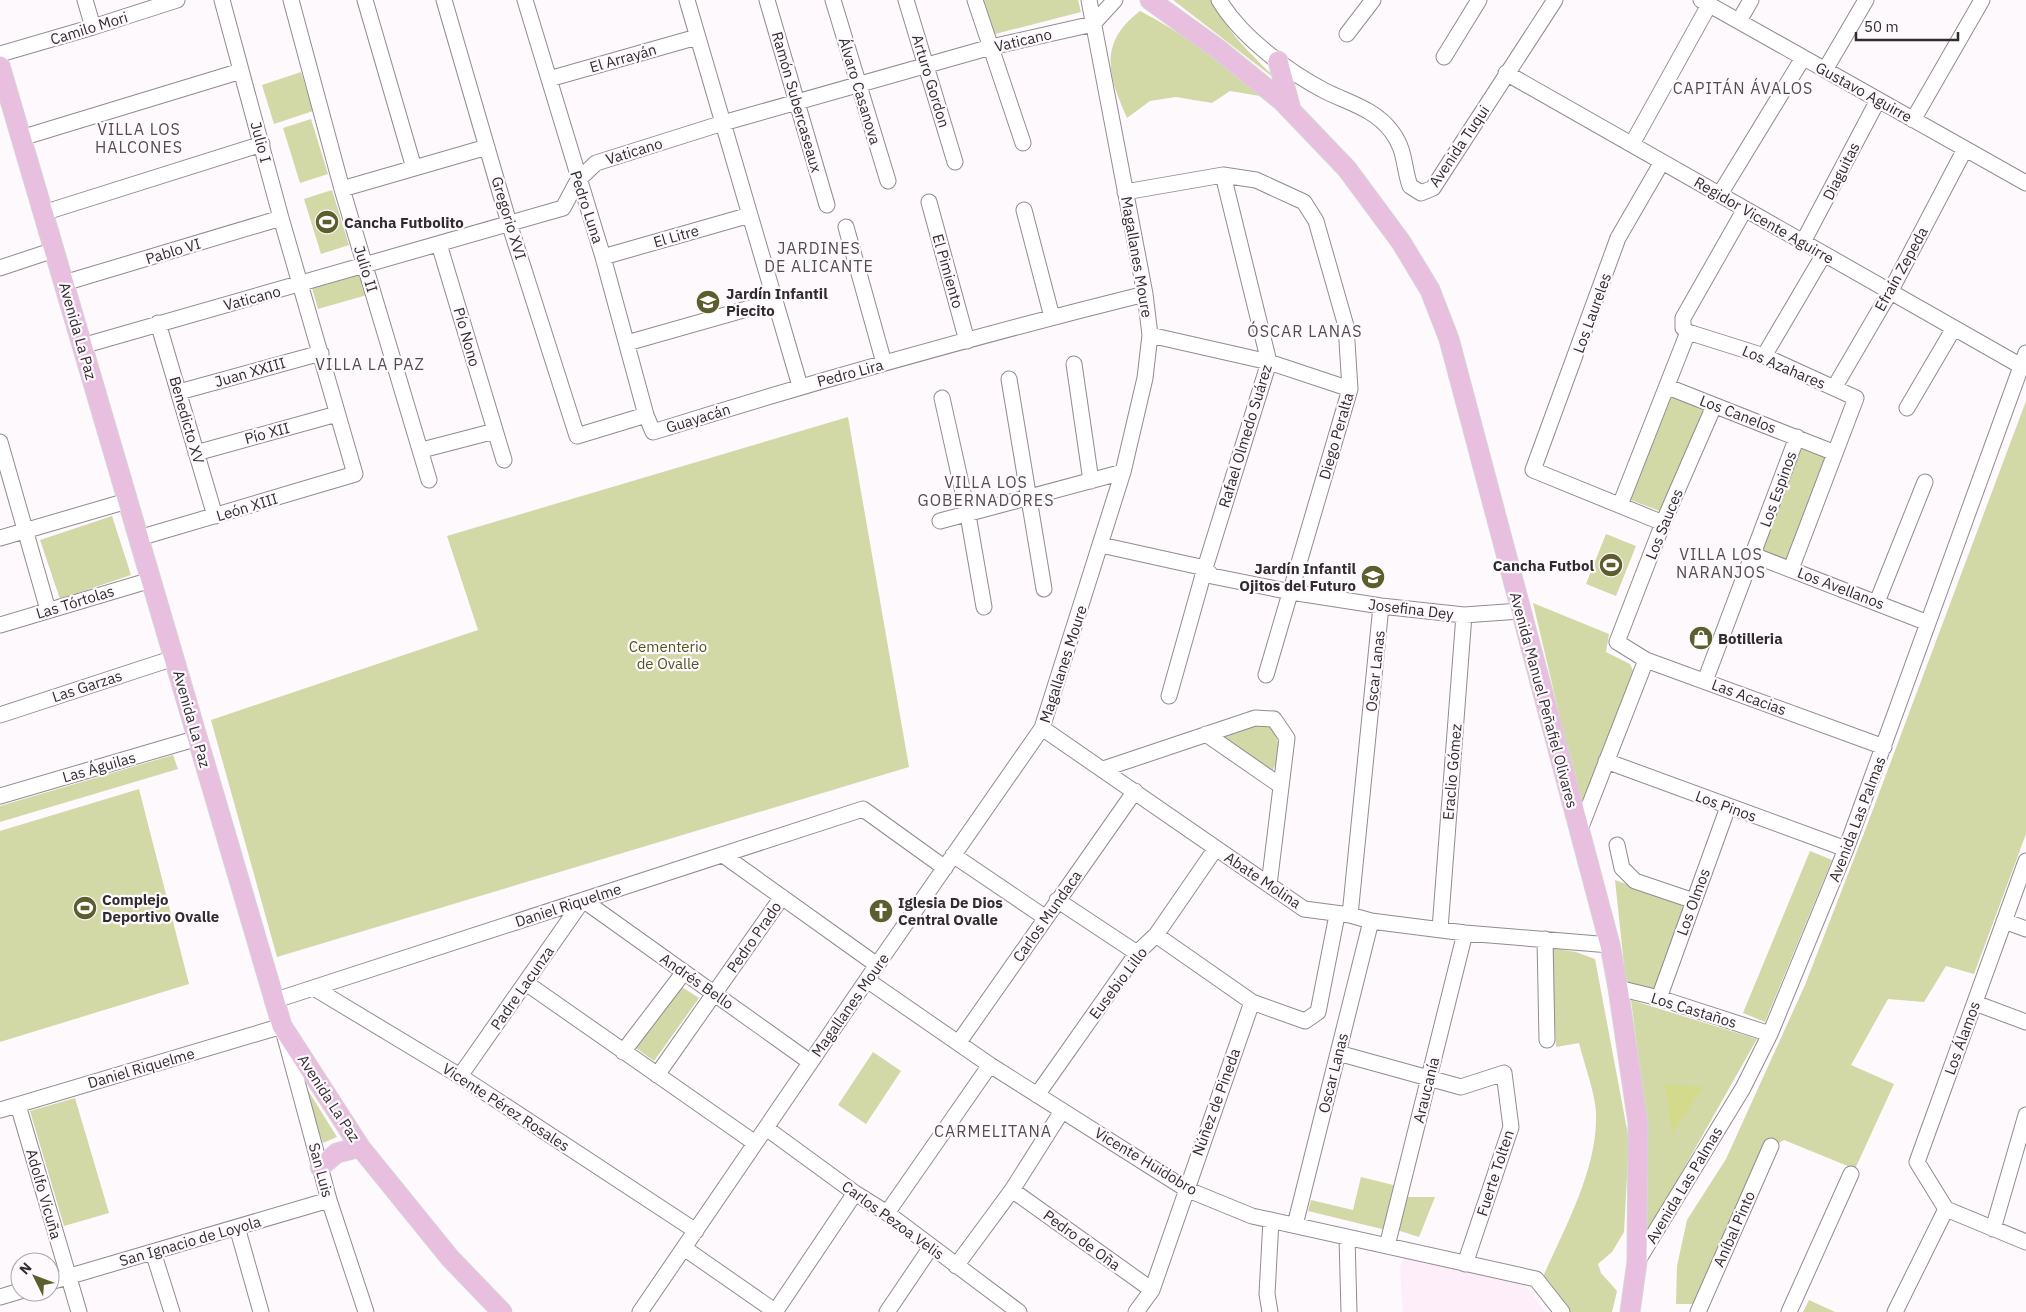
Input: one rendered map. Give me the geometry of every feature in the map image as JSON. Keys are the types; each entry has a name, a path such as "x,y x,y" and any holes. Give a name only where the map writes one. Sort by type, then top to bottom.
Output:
{"main road":[{"name":"Avenida Manuel Peñafiel Olivares","path":"1150,0 1218,49 1292,111 1348,169 1402,242 1430,290 1449,339 1610,945 1618,988 1638,1123 1637,1262 1630,1312"},
{"path":"1278,61 1292,111"},
{"name":"Avenida La Paz","path":"0,66 198,738 273,1001 282,1026 360,1147 450,1258 502,1312"},
{"path":"320,1167 338,1153 360,1147"}],"street":[{"path":"85,0 93,27"},
{"name":"Julio I","path":"222,0 281,218 302,284 355,474"},
{"name":"Julio II","path":"291,0 342,189 422,450 429,480"},
{"path":"365,0 414,168"},
{"name":"Gregorio XVI","path":"444,0 509,222 577,436"},
{"name":"Pedro Luna","path":"525,0 578,180 603,257 646,415"},
{"name":"Pedro Lira","path":"687,0 800,386 1052,317 1145,294"},
{"name":"Ramón Subercaseaux","path":"767,0 827,204"},
{"name":"Álvaro Casanova","path":"833,0 888,181"},
{"name":"Arturo Gordon","path":"906,0 955,162"},
{"path":"975,0 1023,143"},
{"name":"Magallanes Moure","path":"640,1312 810,1062 1042,728 1123,472 1145,378 1150,335 1145,294 1089,0"},
{"path":"1093,24 1115,0"},
{"name":"Avenida Tuqui","path":"1219,0 1237,24 1278,61 1310,82 1365,108 1385,124 1396,138 1404,155 1410,186 1421,193 1433,188 1555,0"},
{"path":"1347,34 1373,0"},
{"path":"1738,21 1751,0"},
{"path":"1825,70 1866,0"},
{"path":"1913,120 1982,0"},
{"name":"Camilo Mori","path":"0,54 93,27 170,1"},
{"path":"1444,57 1474,2"},
{"path":"1632,144 1705,2"},
{"name":"Gustavo Aguirre","path":"1705,2 2026,183"},
{"name":"Vaticano","path":"82,346 563,208 578,180 596,163 723,124 991,47 1093,24"},
{"name":"El Arrayán","path":"548,79 698,36"},
{"path":"1720,194 1803,58"},
{"path":"21,138 241,71"},
{"name":"Regidor Vicente Aguirre","path":"1506,73 1954,328 2023,360"},
{"name":"Diaguitas","path":"1804,242 1878,100"},
{"path":"43,213 262,144"},
{"path":"342,189 487,147"},
{"name":"Efraín Zepeda","path":"1834,388 1890,292 1966,149"},
{"name":"Los Laureles","path":"1620,505 1533,470 1618,238 1662,162"},
{"name":"Diego Peralta","path":"1126,192 1223,175 1256,180 1304,202 1316,221 1346,326 1350,389 1266,675"},
{"name":"Rafael Olmedo Suárez","path":"1169,696 1205,568 1269,362 1223,175"},
{"name":"El Pimiento","path":"928,202 968,341"},
{"path":"1663,523 1620,505 1668,387 1686,330 1682,318 1745,209"},
{"path":"1024,210 1052,317"},
{"name":"El Litre","path":"603,257 750,215"},
{"name":"Pablo VI","path":"64,283 281,218"},
{"path":"846,227 884,363"},
{"name":"Pío Nono","path":"440,244 504,460"},
{"path":"0,268 54,250"},
{"path":"1764,356 1824,254"},
{"path":"627,343 775,300"},
{"name":"Benedicto XV","path":"158,323 215,516"},
{"path":"1908,408 1954,328"},
{"name":"Los Azahares","path":"1686,330 1764,356 1856,398 1836,453"},
{"path":"1150,335 1269,362 1350,389"},
{"name":"Juan XXIII","path":"179,392 321,352"},
{"name":"Avenida Las Palmas","path":"1637,1262 1743,1088 1770,1034 1846,849 2023,360"},
{"path":"1074,364 1091,481"},
{"path":"1009,378 1044,589"},
{"name":"Guayacán","path":"577,436 646,415 653,432 800,386"},
{"name":"Los Canelos","path":"1668,387 1797,436 1836,453"},
{"path":"942,398 968,515 984,607"},
{"name":"Los Sauces","path":"1616,642 1663,523 1714,406"},
{"name":"Pío XII","path":"196,453 337,414"},
{"path":"422,450 495,431"},
{"name":"Los Espinos","path":"1705,681 1797,436"},
{"path":"0,442 48,610"},
{"path":"1791,569 1836,453"},
{"path":"940,521 1123,472"},
{"name":"León XIII","path":"139,538 355,474"},
{"path":"1876,602 1925,482"},
{"path":"0,538 127,501"},
{"name":"Josefina Dey","path":"1101,545 1205,568 1212,576 1291,592 1381,606 1464,615 1520,611"},
{"name":"Los Avellanos","path":"1753,555 1928,623"},
{"name":"Las Tórtolas","path":"0,625 151,580"},
{"name":"Oscar Lanas","path":"1252,1002 1305,1021 1318,1012 1344,915 1381,606"},
{"name":"Eraclio Gómez","path":"1440,929 1464,615"},
{"name":"Las Acacias","path":"1616,642 1646,660 1884,746"},
{"name":"Las Garzas","path":"0,715 174,658"},
{"path":"1580,832 1646,660"},
{"path":"1102,769 1255,718 1274,719 1287,738 1269,885"},
{"name":"Abate Molina","path":"1042,728 1304,908 1371,921 1465,933 1610,945"},
{"path":"1206,734 1281,786"},
{"name":"Las Águilas","path":"0,796 198,738"},
{"name":"Los Pinos","path":"1606,761 1846,849"},
{"name":"Carlos Mundaca","path":"959,1042 1135,791"},
{"name":"Los Olmos","path":"1659,998 1728,807"},
{"name":"Daniel Riquelme","path":"273,1001 863,809 945,868"},
{"path":"1617,845 1622,868 1635,881 1694,901"},
{"name":"Eusebio Lillo","path":"1037,1095 1137,953 1156,935 1216,848"},
{"path":"723,855 877,965"},
{"path":"953,855 1046,918"},
{"name":"Los Álamos","path":"1946,1208 1917,1162 2026,861"},
{"name":"Pedro Prado","path":"657,1075 782,897"},
{"name":"Andrés Bello","path":"583,900 810,1062"},
{"name":"Padre Lacunza","path":"460,1076 583,900"},
{"path":"1057,900 1137,953"},
{"name":"Oscar Lanas","path":"1295,1225 1371,921"},
{"path":"2004,921 2026,929"},
{"name":"Araucanía","path":"1387,1246 1465,933"},
{"path":"1156,935 1252,1002"},
{"path":"1545,939 1547,1040"},
{"path":"623,1052 684,972"},
{"name":"Vicente Huidobro","path":"867,980 990,1065 1186,1189 1252,1216 1536,1279 1562,1312"},
{"path":"526,983 755,1143"},
{"name":"Vicente Pérez Rosales","path":"314,988 460,1076 696,1230"},
{"name":"Los Castaños","path":"1618,988 1659,998 1770,1034"},
{"name":"Núñez de Pineda","path":"1136,1312 1152,1290 1252,1002"},
{"path":"1975,1003 2026,1022"},
{"name":"Daniel Riquelme","path":"0,1110 282,1026"},
{"name":"San Luis","path":"282,1026 329,1200 366,1312"},
{"name":"Fuerte Tolten","path":"1338,1053 1461,1087 1504,1073 1511,1127 1465,1264"},
{"path":"887,1212 990,1065"},
{"name":"Adolfo Vicuña","path":"18,1104 79,1312"},
{"path":"956,1266 1012,1190 1062,1111"},
{"path":"1993,1229 2026,1115"},
{"name":"Carlos Pezoa Velis","path":"766,1128 854,1193 887,1212 1009,1309"},
{"name":"Aníbal Pinto","path":"1698,1312 1771,1146"},
{"path":"1789,1312 1851,1174"},
{"name":"Pedro de Oña","path":"1012,1190 1152,1290"},
{"path":"684,1248 775,1312 854,1193"},
{"name":"San Ignacio de Loyola","path":"60,1279 329,1200"},
{"path":"1895,1312 1946,1208 2026,1242"},
{"path":"1270,1312 1268,1294 1271,1220"},
{"path":"237,1227 261,1312"},
{"path":"1347,1237 1348,1312"},
{"path":"887,1312 931,1247"},
{"path":"153,1252 172,1312"}],"shaded area":[{"path":"1665,1084 1703,1087 1672,1134"},
{"path":"1405,1255 1522,1282 1545,1312 1403,1312 1400,1267"}],"green space":[{"path":"984,0 1078,0 1081,12 995,34"},
{"path":"1173,0 1213,0 1233,34 1279,82"},
{"path":"1140,11 1203,49 1260,96 1230,91 1212,103 1176,97 1150,101 1127,118 1115,88 1112,74 1112,48 1118,35 1127,23"},
{"path":"301,72 313,111 274,124 262,85"},
{"name":"Cancha Futbolito","path":"311,119 328,174 300,183 283,128"},
{"name":"Cancha Futbolito","path":"332,190 349,245 321,254 304,199"},
{"path":"361,274 367,295 318,309 312,288"},
{"path":"1672,392 1710,407 1665,513 1628,499"},
{"path":"2026,401 2026,834 1974,974 1946,966 1924,1002 1888,999 1851,1065 1894,1084 1855,1169 1784,1140 1762,1153 1693,1304 1676,1304 1677,1266 1687,1220 1726,1159 1805,985"},
{"name":"Cementerio de Ovalle","path":"848,417 909,767 277,957 211,720 478,630 447,536"},
{"path":"1799,443 1831,456 1791,561 1759,550"},
{"path":"112,516 131,575 60,599 40,540"},
{"name":"Cancha Futbol","path":"1606,534 1636,546 1616,596 1586,584"},
{"path":"1533,603 1609,634 1606,652 1630,664 1634,673 1582,811"},
{"path":"1256,725 1272,726 1277,739 1279,749 1272,772 1223,737"},
{"path":"173,755 178,769 0,822 0,806"},
{"name":"Complejo Deportivo Ovalle","path":"139,789 189,984 0,1042 0,831"},
{"path":"1810,851 1832,860 1765,1022 1743,1013"},
{"path":"1615,880 1686,906 1654,991 1626,984"},
{"path":"1551,948 1576,952 1595,959 1629,1140 1624,1232 1612,1252 1598,1264 1601,1273 1617,1291 1612,1312 1568,1312 1542,1279 1586,1177 1592,1156 1596,1113 1592,1087 1579,1043 1556,1047"},
{"path":"682,987 699,998 654,1061 636,1048"},
{"path":"1631,1000 1757,1039 1645,1237 1647,1124"},
{"path":"873,1052 901,1071 866,1124 838,1105"},
{"path":"299,1076 337,1137 323,1143"},
{"path":"75,1098 109,1213 64,1226 30,1111"},
{"path":"1361,1177 1397,1186 1386,1230 1308,1211 1311,1200 1353,1210"},
{"path":"1405,1197 1435,1197 1419,1237 1397,1230"},
{"path":"1809,1300 1835,1312 1803,1312"}],"place":[{"name":"Cancha Futbolito","path":"327,222"},
{"name":"Jardín Infantil Piecito","path":"708,302"},
{"name":"Cancha Futbol","path":"1611,565"},
{"name":"Jardín Infantil Ojitos del Futuro","path":"1373,577"},
{"name":"Botilleria","path":"1701,638"},
{"name":"Complejo Deportivo Ovalle","path":"85,908"},
{"name":"Iglesia De Dios Central Ovalle","path":"881,911"}],"district":[{"name":"CAPITÁN ÁVALOS","path":"1743,88"},
{"name":"VILLA LOS HALCONES","path":"139,138"},
{"name":"JARDINES DE ALICANTE","path":"819,257"},
{"name":"ÓSCAR LANAS","path":"1305,331"},
{"name":"VILLA LA PAZ","path":"370,364"},
{"name":"VILLA LOS GOBERNADORES","path":"986,491"},
{"name":"VILLA LOS NARANJOS","path":"1721,563"},
{"name":"CARMELITANA","path":"993,1131"}]}
